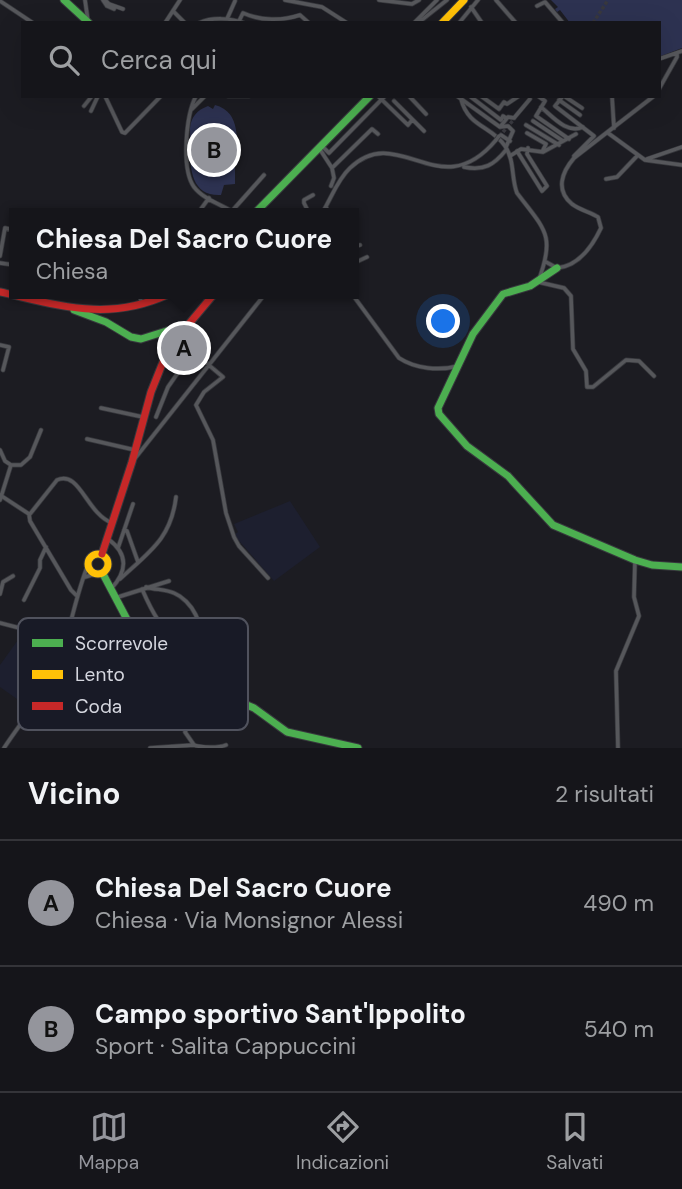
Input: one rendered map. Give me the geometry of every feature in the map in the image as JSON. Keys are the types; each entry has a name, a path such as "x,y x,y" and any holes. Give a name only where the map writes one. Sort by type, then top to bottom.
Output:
{"street":[{"path":"64,0 88,21"},
{"path":"85,0 89,21"},
{"path":"104,0 123,9"},
{"path":"104,0 107,6 114,9"},
{"path":"167,21 180,0"},
{"path":"285,0 322,7 343,21"},
{"path":"379,0 414,3 419,0"},
{"path":"418,21 437,0"},
{"path":"419,21 447,0"},
{"path":"444,21 463,0"},
{"path":"460,21 478,0"},
{"path":"496,0 514,21"},
{"path":"540,0 537,6 545,2 562,21"},
{"path":"0,1 30,21"},
{"path":"227,19 236,1"},
{"path":"471,7 481,21"},
{"path":"174,12 183,21"},
{"path":"242,21 243,13 258,19 301,15 307,21"},
{"path":"204,21 237,21"},
{"path":"661,58 679,52"},
{"path":"661,85 679,52"},
{"path":"84,106 90,98"},
{"path":"91,111 97,98"},
{"path":"106,98 122,132 125,133 159,98"},
{"path":"195,98 187,131 190,178 196,189 226,208"},
{"path":"191,110 203,98"},
{"path":"260,208 368,98"},
{"path":"320,146 329,153 382,98 408,125 412,120"},
{"path":"411,98 426,114"},
{"path":"326,207 346,172 363,158 373,155 386,152 435,166 486,168 494,164 506,148 513,131 511,128 500,127 459,98"},
{"path":"459,98 467,114 506,148 517,194 545,231 548,239 545,262 538,282"},
{"path":"474,98 501,120 503,116 514,118 530,99"},
{"path":"484,98 499,109 504,102 507,104 515,98"},
{"path":"540,98 545,102 536,117 566,140"},
{"path":"562,98 555,106 594,136 575,153 574,158"},
{"path":"562,98 582,108"},
{"path":"562,98 580,115"},
{"path":"612,98 614,128"},
{"path":"652,98 574,158 563,172 561,186 572,204 598,217 601,225 595,240 575,263 557,268 538,282 522,289 505,291 474,334 438,412 467,446 508,476 553,525 635,560 652,565 682,567"},
{"path":"394,101 424,131"},
{"path":"541,107 566,128 575,130 583,127"},
{"path":"351,116 358,123"},
{"path":"500,127 506,118"},
{"path":"533,121 566,140"},
{"path":"526,125 559,145"},
{"path":"332,168 372,128 378,134"},
{"path":"335,131 344,138"},
{"path":"608,133 645,160 682,165"},
{"path":"527,134 546,144 542,152"},
{"path":"510,156 528,148 542,152 576,134"},
{"path":"462,166 472,162 500,136 510,141"},
{"path":"320,146 332,168 334,178 331,186"},
{"path":"645,160 682,147"},
{"path":"517,151 542,191 547,186 527,154 528,148"},
{"path":"606,179 617,177 638,155"},
{"path":"472,162 477,168"},
{"path":"238,208 264,175"},
{"path":"307,208 304,200 313,195"},
{"path":"202,208 209,198"},
{"path":"0,256 2,237"},
{"path":"359,261 367,257"},
{"path":"545,262 557,268"},
{"path":"538,282 564,288 571,296 573,349 586,371 587,387 591,388 624,361 629,360 641,362 654,376"},
{"path":"36,299 84,312 123,333 141,339 180,330 190,323 210,299"},
{"path":"141,299 143,306"},
{"path":"84,312 143,306 158,299"},
{"path":"132,462 261,299"},
{"path":"356,299 399,358 411,364 437,370 459,366"},
{"path":"106,322 106,316 111,311"},
{"path":"190,323 191,337 204,361 223,377 204,392 196,405 213,440 226,513 239,546 268,578"},
{"path":"180,330 191,337"},
{"path":"102,554 163,362 180,330"},
{"path":"0,345 9,348 4,370"},
{"path":"156,417 168,387 196,347"},
{"path":"100,408 144,417"},
{"path":"1,443 1,455 11,465 21,465 30,457 33,443 37,442 41,430"},
{"path":"87,439 135,450"},
{"path":"11,465 0,497 29,514"},
{"path":"76,595 30,521 29,514 57,480 66,478 76,482 92,508 100,517 112,523"},
{"path":"111,589 156,545 168,529 176,498"},
{"path":"120,579 124,571 118,548 133,504"},
{"path":"124,530 127,531 138,562"},
{"path":"107,538 118,548"},
{"path":"24,600 40,568 46,547"},
{"path":"71,618 76,595 91,556 102,554 107,558 109,565 99,574 83,578"},
{"path":"618,748 616,671 639,616 634,597 635,560"},
{"path":"88,565 111,589 126,618"},
{"path":"0,594 3,582 13,576"},
{"path":"115,598 169,580"},
{"path":"144,588 169,591 186,601 196,618"},
{"path":"144,588 156,618"},
{"path":"0,624 18,628"},
{"path":"248,705 287,732 358,748"},
{"path":"4,748 18,727"},
{"path":"186,730 194,745 199,748 222,748 226,745"},
{"path":"150,748 194,745"}],"shaded area":[{"path":"551,0 682,0 682,48 661,56 661,21 568,21 560,10 557,12 555,9 558,7"},
{"path":"215,105 230,114 237,138 238,164 235,165 235,184 224,185 221,195 208,193 200,188 190,160 192,120 201,110 208,106 213,109"},
{"path":"290,501 320,547 274,581 234,535 238,532 234,524"},
{"path":"18,640 17,699 0,687 0,665"}],"tunnel":[{"path":"594,21 608,0"},
{"path":"503,132 515,118"}],"traffic: fast":[{"path":"64,0 87,21"},
{"path":"260,208 368,98"},
{"path":"557,268 530,286 503,294 473,334 438,408 439,414 467,446 508,476 553,525 635,560 652,565 682,567"},
{"path":"74,310 106,322 131,337 141,339 176,328 183,331"},
{"path":"103,574 126,618"},
{"path":"248,705 287,732 358,748"}],"traffic: slow":[{"path":"444,21 464,0"},
{"path":"94,554 102,554 108,564 102,574 94,574 88,568 88,560 94,554"}],"traffic: jam":[{"path":"0,292 9,294"},
{"path":"32,299 85,309 126,307 157,299"},
{"path":"102,554 151,392 163,362 183,331 210,299"}],"place":[{"name":"Campo sportivo Sant'Ippolito","path":"214,150"},
{"name":"Chiesa Del Sacro Cuore","path":"184,348"}]}
